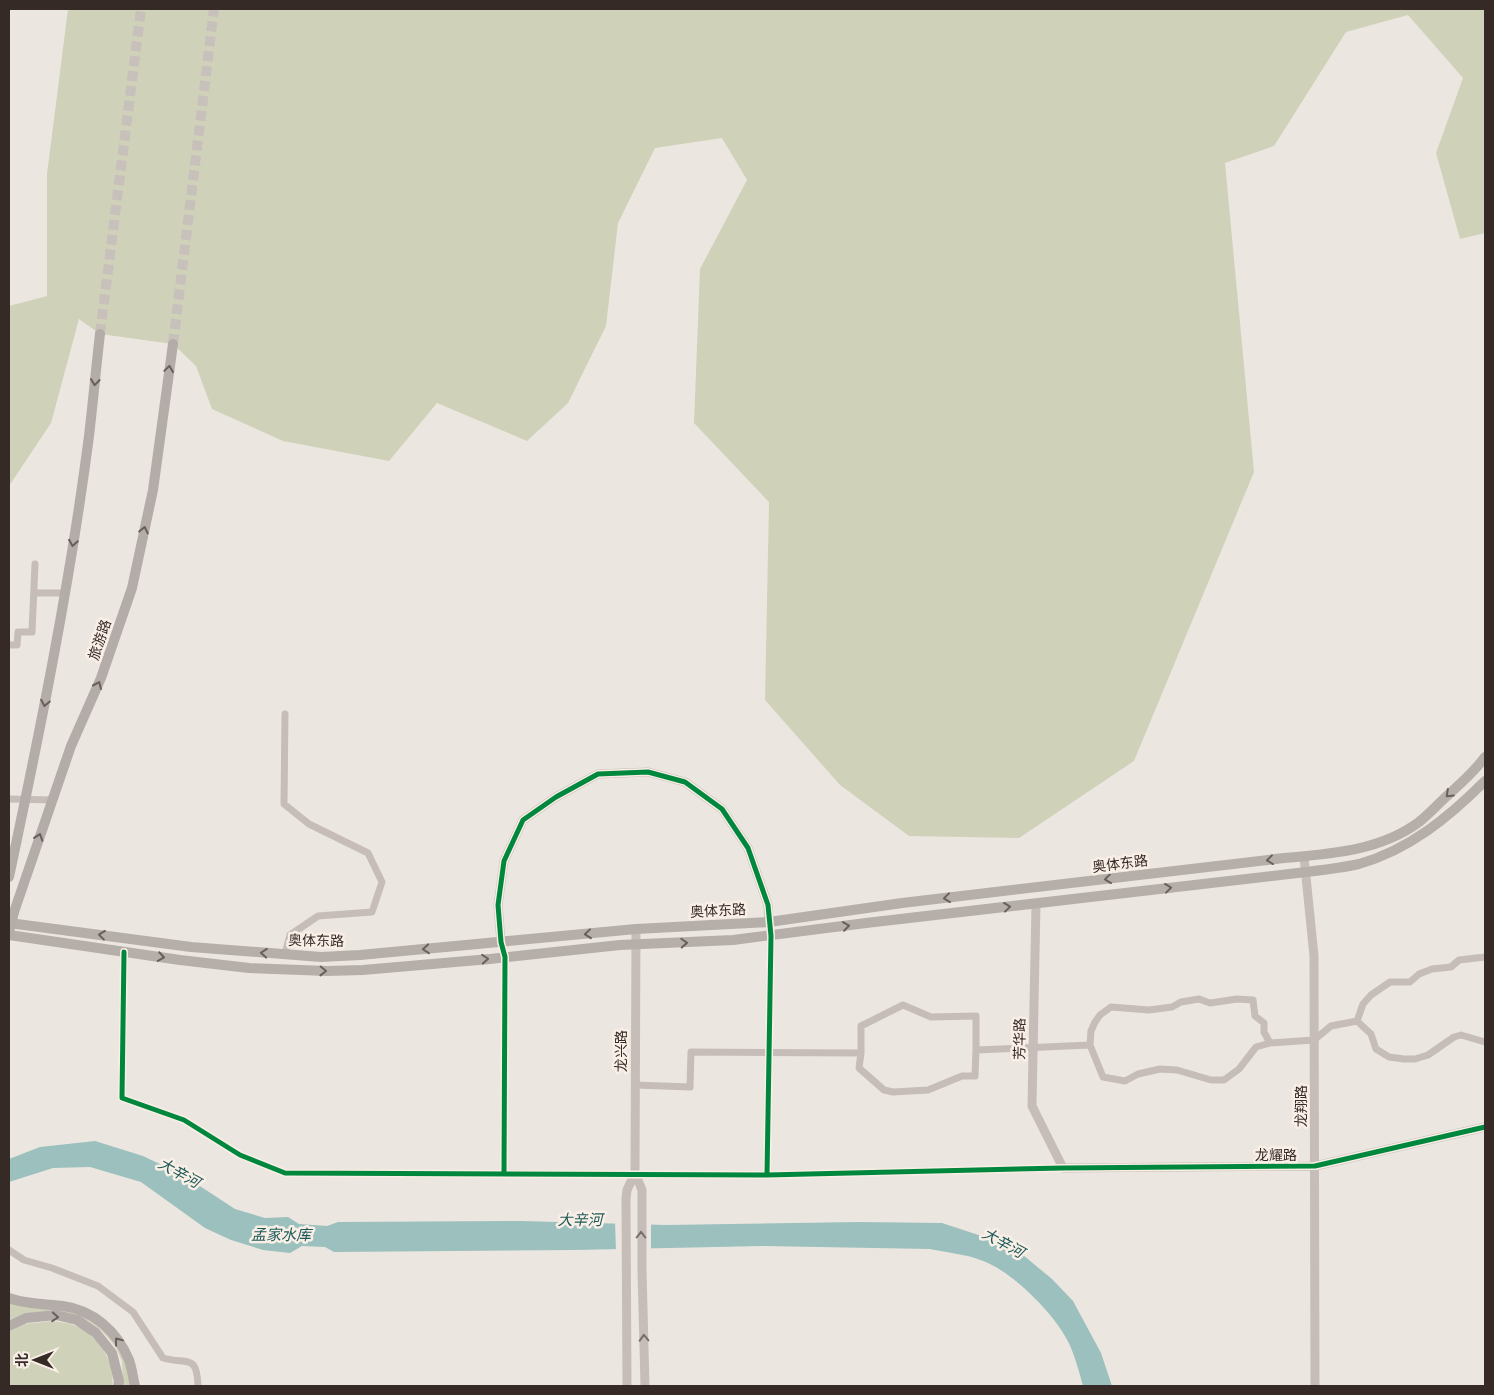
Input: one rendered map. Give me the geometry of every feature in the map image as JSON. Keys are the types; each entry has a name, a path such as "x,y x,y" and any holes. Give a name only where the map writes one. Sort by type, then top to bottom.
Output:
{"main road":[{"path":"9,877 65,593 89,436 100,334"},
{"name":"旅游路","path":"9,933 14,912 71,746 101,678 132,588 153,490 173,344"},
{"name":"奥体东路","path":"9,923 191,947 321,957 636,929 768,922 902,903 1334,854 1361,849 1390,838 1419,822 1485,759"},
{"path":"9,933 180,960 249,968 328,971 505,957 620,945 635,946 734,940 1306,872 1359,864 1410,843 1441,822 1485,782"},
{"path":"9,1298 66,1306 89,1313 106,1325 122,1345 130,1361 135,1386"},
{"path":"9,1326 26,1318 56,1315 77,1320 96,1332 112,1353 119,1381 118,1386"}],"street":[{"path":"9,645 17,645 18,632 32,632 35,564"},
{"path":"34,593 65,593"},
{"path":"284,954 290,935 318,916 372,912 382,882 368,853 309,824 284,804 285,714"},
{"path":"504,1174 505,957 501,942 498,905 504,861 523,820 556,797 598,774 648,772 685,782 722,809 748,848 768,905 770,936 767,1175"},
{"path":"9,799 52,800"},
{"name":"龙翔路","path":"1304,857 1314,956 1315,1386"},
{"name":"芳华路","path":"1036,904 1032,1106 1063,1168"},
{"name":"龙兴路","path":"636,929 635,1173 642,1190 642,1270 646,1386"},
{"path":"124,952 122,1098 184,1120 240,1155 284,1173 767,1175 1063,1168"},
{"path":"1357,1021 1364,1004 1371,995 1390,982 1410,982 1419,974 1432,969 1451,967 1459,960 1485,957"},
{"path":"1270,1043 1264,1032 1264,1024 1254,1016 1253,1000 1236,999 1210,1003 1199,999 1181,1002 1172,1007 1149,1010 1111,1007 1100,1015 1095,1022 1091,1031 1090,1045 1103,1077 1125,1081 1138,1074 1160,1069 1177,1070 1212,1080 1224,1080 1239,1069 1256,1047 1270,1043 1314,1040 1331,1026 1357,1021"},
{"path":"904,1005 930,1017 976,1016 975,1076 962,1076 928,1090 909,1092 884,1090 860,1068 861,1053 861,1026 904,1005"},
{"path":"1357,1021 1371,1034 1376,1049 1389,1057 1404,1060 1415,1060 1428,1055 1461,1034 1485,1042"},
{"path":"976,1050 1090,1045"},
{"path":"635,1085 690,1087 691,1052 861,1053"},
{"name":"龙耀路","path":"1063,1168 1315,1166 1485,1127"},
{"name":"龙兴路","path":"627,1386 626,1199 627,1190 635,1173"},
{"path":"9,1250 24,1260 52,1268 98,1286 133,1312 155,1349 163,1358 173,1361 186,1360 193,1364 197,1371 198,1386"}],"green space":[{"path":"68,9 1485,9 1485,233 1460,239 1436,153 1463,78 1408,15 1346,32 1274,146 1225,163 1254,472 1134,761 1019,838 909,836 840,785 765,700 769,502 694,423 700,269 747,180 722,138 655,148 618,223 606,326 568,403 527,441 437,403 389,461 283,441 212,409 196,366 173,344 100,334 79,319 51,423 9,486 9,306 47,296 47,174"},
{"path":"9,1303 81,1313 103,1326 126,1362 131,1386 123,1386 122,1361 115,1346 101,1330 88,1321 76,1315 44,1311 24,1314 9,1320"},
{"path":"52,1321 76,1326 84,1330 98,1343 104,1351 111,1368 112,1386 9,1386 9,1332 25,1324"}],"water":[{"name":"孟家水库","path":"95,1141 143,1156 183,1175 235,1209 265,1218 288,1217 299,1224 327,1226 338,1222 521,1221 666,1225 859,1222 942,1223 1012,1246 1052,1279 1073,1301 1101,1353 1112,1386 1083,1386 1073,1353 1060,1328 1039,1302 1014,1279 983,1261 953,1253 930,1249 763,1246 334,1252 325,1247 302,1246 290,1253 263,1250 231,1240 205,1228 141,1182 90,1167 53,1168 9,1182 9,1159 40,1147"}],"pier":[{"path":"615,1221 651,1222 651,1251 616,1252"}],"tunnel":[{"path":"100,334 141,9"},
{"path":"173,344 214,9"}],"cycle path":[{"path":"504,1174 505,957 501,942 498,905 504,861 523,820 556,797 598,774 648,772 685,782 722,809 748,848 768,905 771,936 767,1175"},
{"path":"124,952 122,1098 184,1120 240,1155 285,1173 767,1175 1063,1168 1315,1166 1485,1127"}],"water label":[{"name":"大辛河","path":"179,1173"},
{"name":"大辛河","path":"580,1220"},
{"name":"大辛河","path":"1003,1243"}]}
